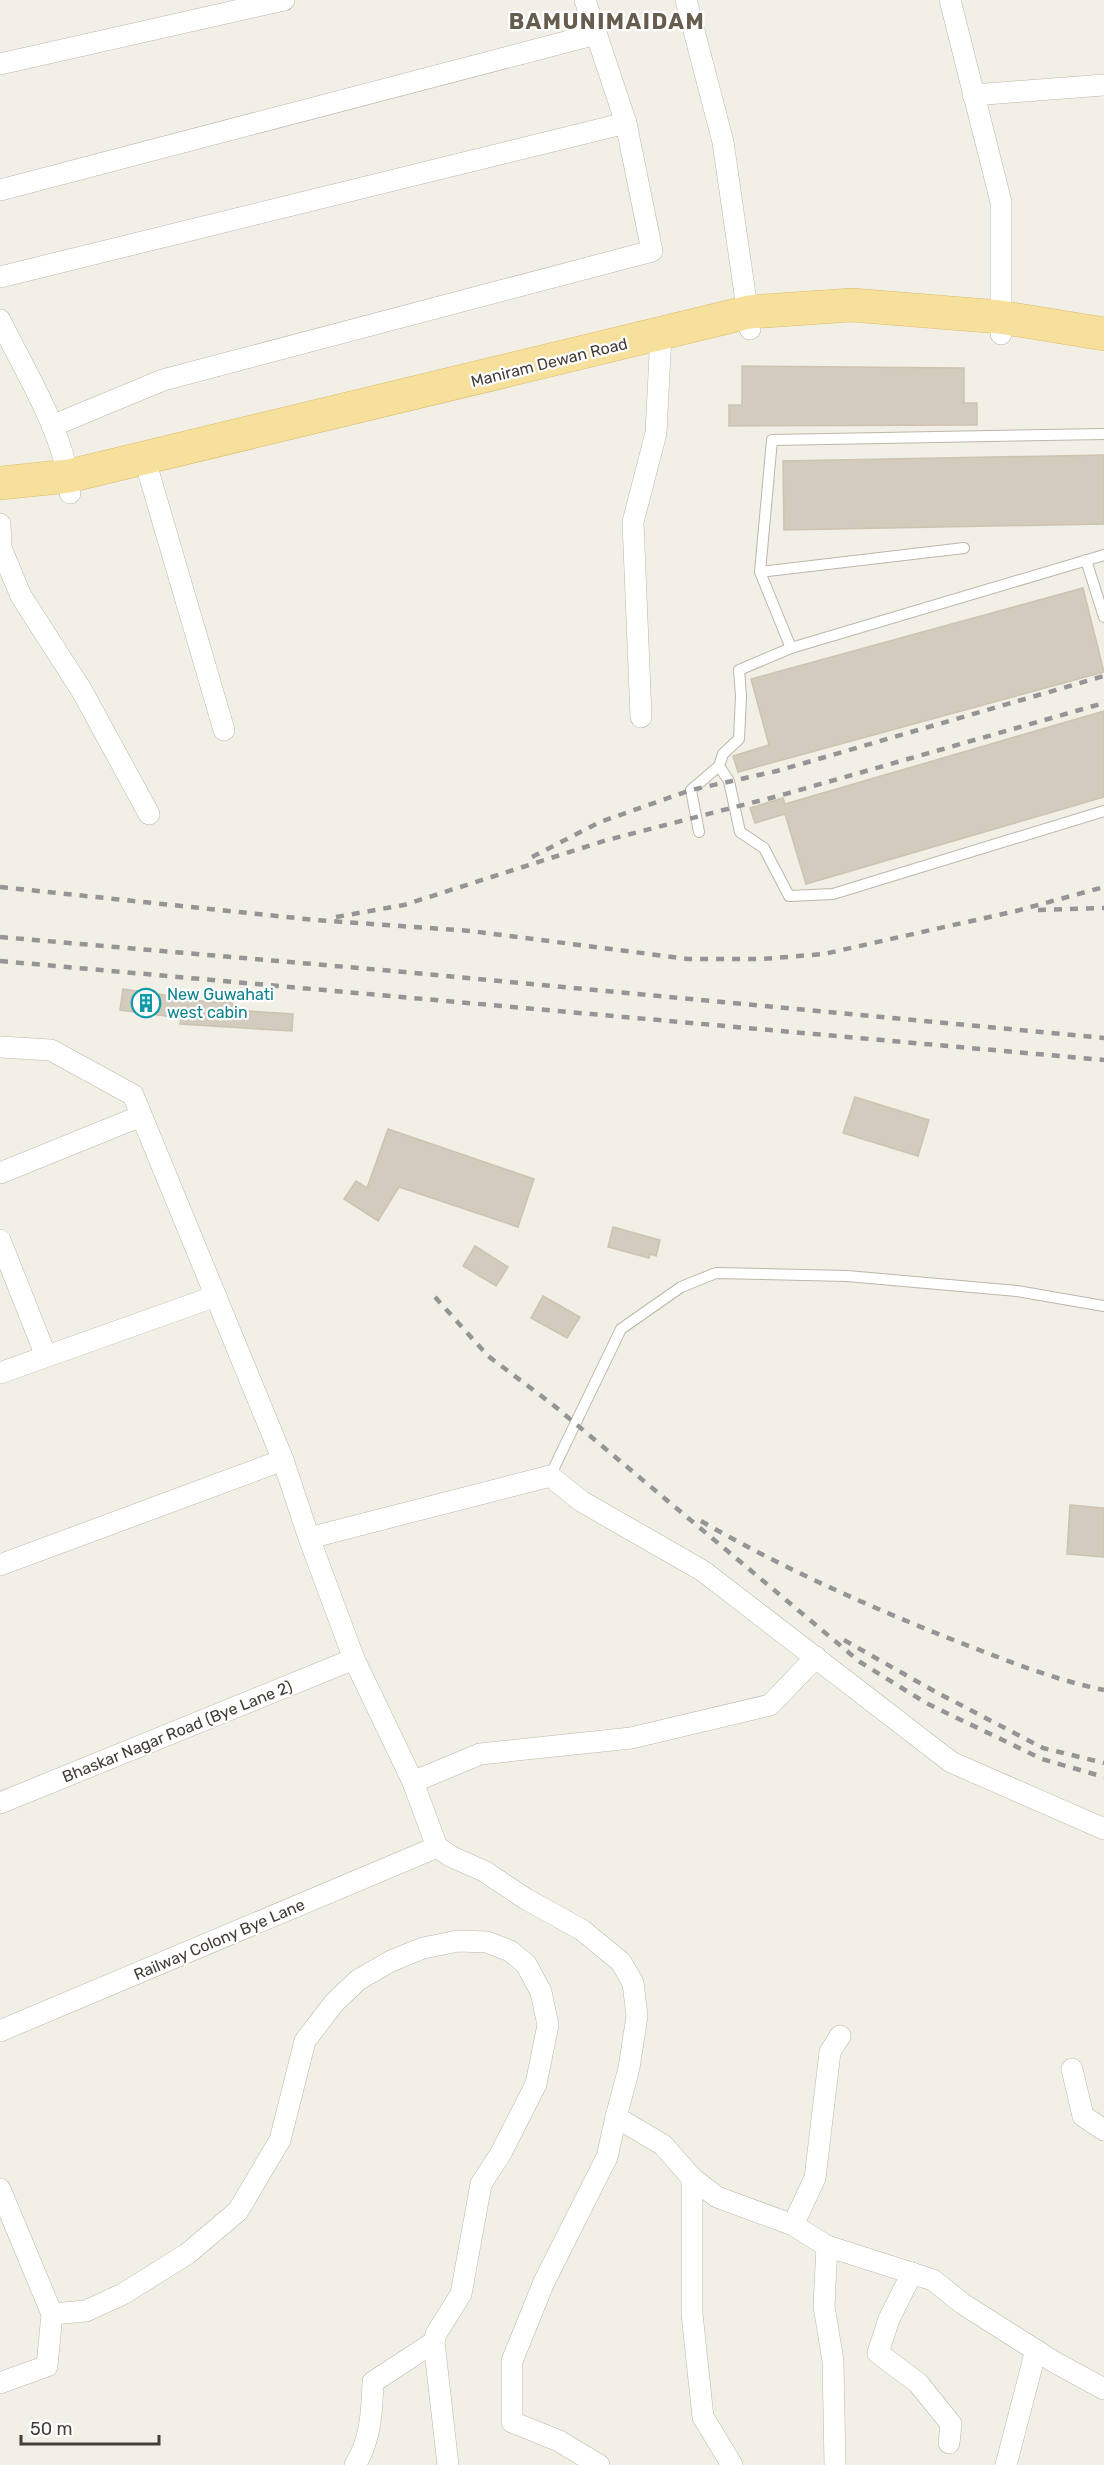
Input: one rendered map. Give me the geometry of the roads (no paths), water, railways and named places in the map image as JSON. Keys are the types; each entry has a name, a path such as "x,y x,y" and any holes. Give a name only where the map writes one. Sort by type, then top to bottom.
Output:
{"main road":[{"name":"Maniram Dewan Road","path":"0,498 70,484 750,321 852,305 1001,326 1104,334"},
{"name":"Maniram Dewan Road","path":"1001,326 1104,350"},
{"name":"Maniram Dewan Road","path":"0,483 70,484 149,474 661,343"}],"street":[{"path":"0,64 284,0"},
{"path":"52,426 163,380 652,251 626,123 585,0"},
{"path":"686,0 723,142 750,321"},
{"path":"950,0 1001,202 1001,326"},
{"path":"0,190 596,34"},
{"path":"973,95 1104,85"},
{"path":"0,277 626,123"},
{"path":"0,320 52,426 70,484"},
{"path":"641,717 633,522 656,434 661,343"},
{"path":"149,474 224,730"},
{"path":"0,524 1,548 21,596 82,691 149,814"},
{"path":"0,1047 51,1050 133,1095 283,1460 354,1659 413,1782 437,1847 452,1857 484,1871 526,1899 582,1929 621,1962 633,1983 637,2016 629,2068 607,2157 544,2282 512,2361 512,2422 560,2441 599,2465"},
{"path":"0,1173 141,1116"},
{"path":"0,1240 46,1356"},
{"path":"0,1373 216,1296"},
{"path":"0,1565 283,1460"},
{"path":"309,1538 550,1476 581,1501 703,1571 951,1762 1104,1829"},
{"path":"413,1782 480,1754 631,1738 770,1705 816,1656"},
{"name":"Bhaskar Nagar Road (Bye Lane 2)","path":"0,1803 354,1659"},
{"name":"Railway Colony Bye Lane","path":"0,2031 437,1847"},
{"path":"52,2314 86,2312 123,2294 188,2254 238,2211 280,2140 305,2041 334,2003 358,1980 391,1961 423,1948 458,1941 487,1942 510,1951 526,1964 542,1992 548,2025 536,2084 482,2184 461,2294 436,2334 434,2342 448,2465"},
{"path":"793,2225 815,2178 830,2052 840,2036"},
{"path":"1072,2069 1083,2116 1104,2130"},
{"path":"616,2117 663,2145 692,2178 717,2197 793,2225 827,2246 933,2280 963,2304 1104,2389"},
{"path":"692,2178 692,2314 703,2417 732,2465"},
{"path":"0,2383 47,2366 52,2314 2,2197"},
{"path":"827,2246 824,2306 833,2361 835,2465"},
{"path":"912,2273 889,2319 878,2354 918,2383 951,2424 949,2443"},
{"path":"355,2465 361,2455 372,2417 373,2382 434,2342"},
{"path":"1006,2465 1036,2350"}],"lane":[{"path":"791,648 760,572 772,440 1104,434"},
{"path":"760,572 964,548"},
{"path":"699,832 691,790 719,766 723,754 739,739 741,696 739,670 791,648 1104,555"},
{"path":"1086,560 1104,617"},
{"path":"719,766 729,781 740,832 764,848 789,896 833,894 1104,811"},
{"path":"550,1476 621,1329 681,1287 716,1273 847,1276 1017,1291 1104,1306"}],"railway":[{"path":"532,857 600,822 691,790 777,771 1104,676"},
{"path":"336,917 404,905 607,840 782,795 1104,703"},
{"path":"0,887 315,920 471,931 688,959 762,959 824,954 1016,911 1104,887"},
{"path":"1038,910 1104,908"},
{"path":"0,937 405,972 1104,1038"},
{"path":"0,961 1104,1060"},
{"path":"435,1297 488,1356 552,1404 860,1662 926,1703 1042,1759 1104,1777"},
{"path":"701,1521 796,1571 894,1616 1032,1670 1104,1690"},
{"path":"844,1640 934,1691 1043,1748 1104,1763"}],"place":[{"name":"New Guwahati west cabin","path":"146,1003"}],"district":[{"name":"BAMUNIMAIDAM","path":"607,21"}]}
